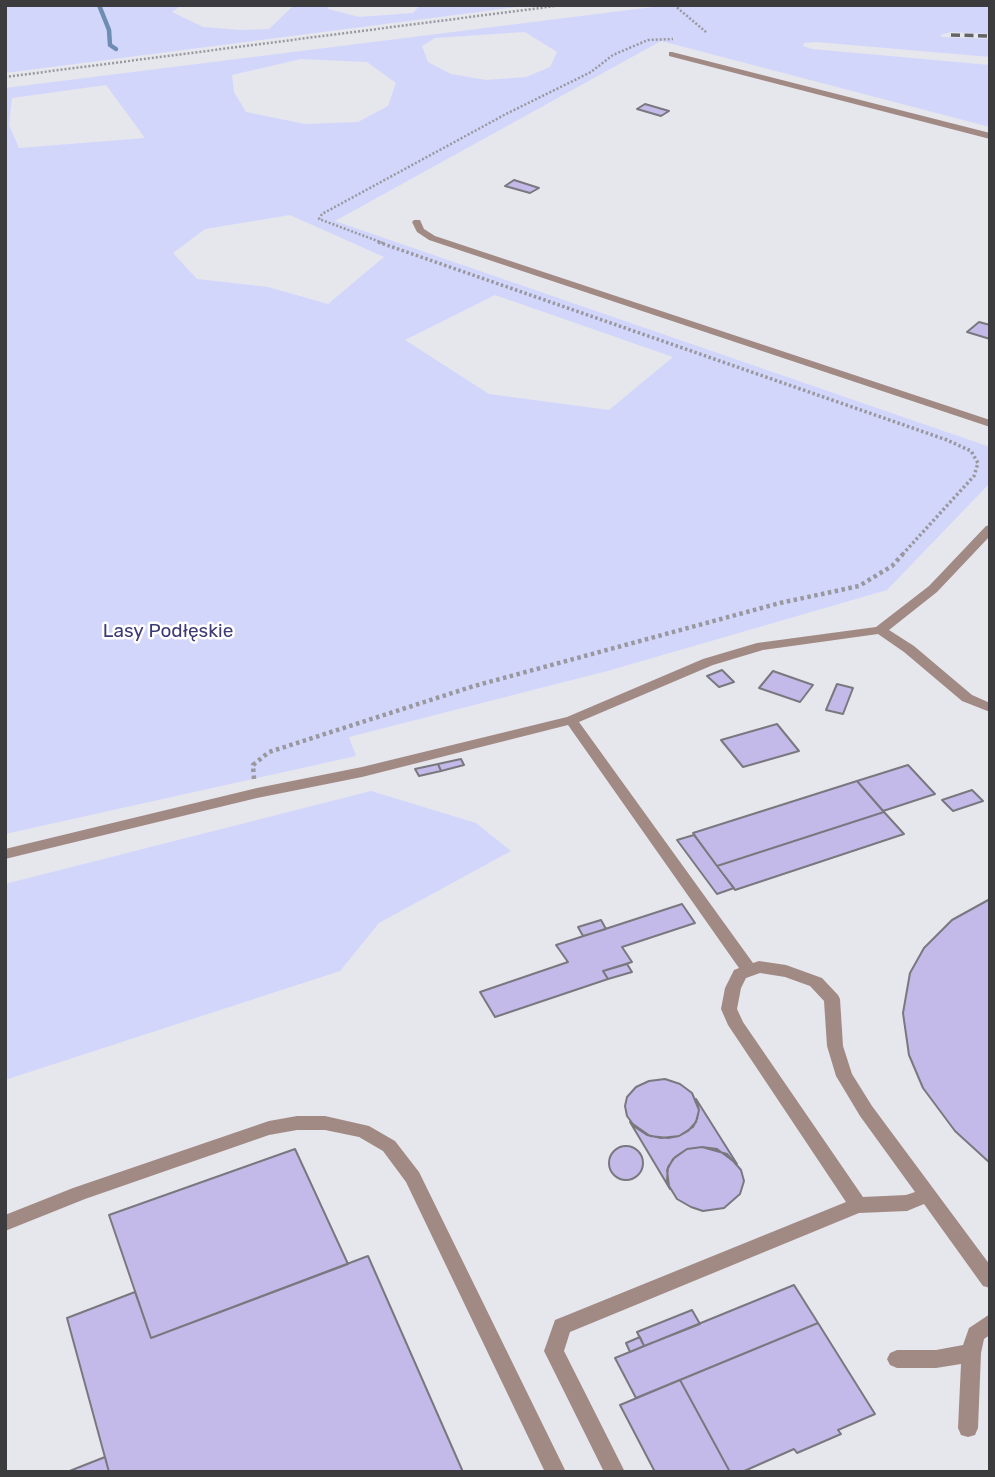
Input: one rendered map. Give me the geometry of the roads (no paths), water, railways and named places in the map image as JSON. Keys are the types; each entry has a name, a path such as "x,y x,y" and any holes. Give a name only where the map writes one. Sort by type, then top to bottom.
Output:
{"lane":[{"path":"672,54 990,136"},
{"path":"417,222 420,230 432,238 990,424"},
{"path":"5,854 257,793 362,772 571,720 708,662 762,646 880,630 933,589 990,529"},
{"path":"880,630 909,649 967,698 990,708"},
{"path":"571,720 749,969"},
{"path":"858,1205 736,1026 729,1009 733,988 740,974 749,969 759,967 786,971 816,982 832,999 835,1046 844,1076 990,1280"},
{"path":"5,1223 79,1194 269,1128 297,1123 325,1123 363,1131 389,1146 413,1177 556,1472"},
{"path":"615,1472 554,1351 562,1326 858,1205 897,1204 927,1195"},
{"path":"968,1428 971,1353 976,1334 990,1323"},
{"path":"897,1359 936,1359 971,1353"}],"waterway":[{"path":"99,5 109,30 110,45 116,49"}],"railway":[{"path":"951,35 990,36"}],"park label":[{"name":"Lasy Podłęskie","path":"168,632"}]}
